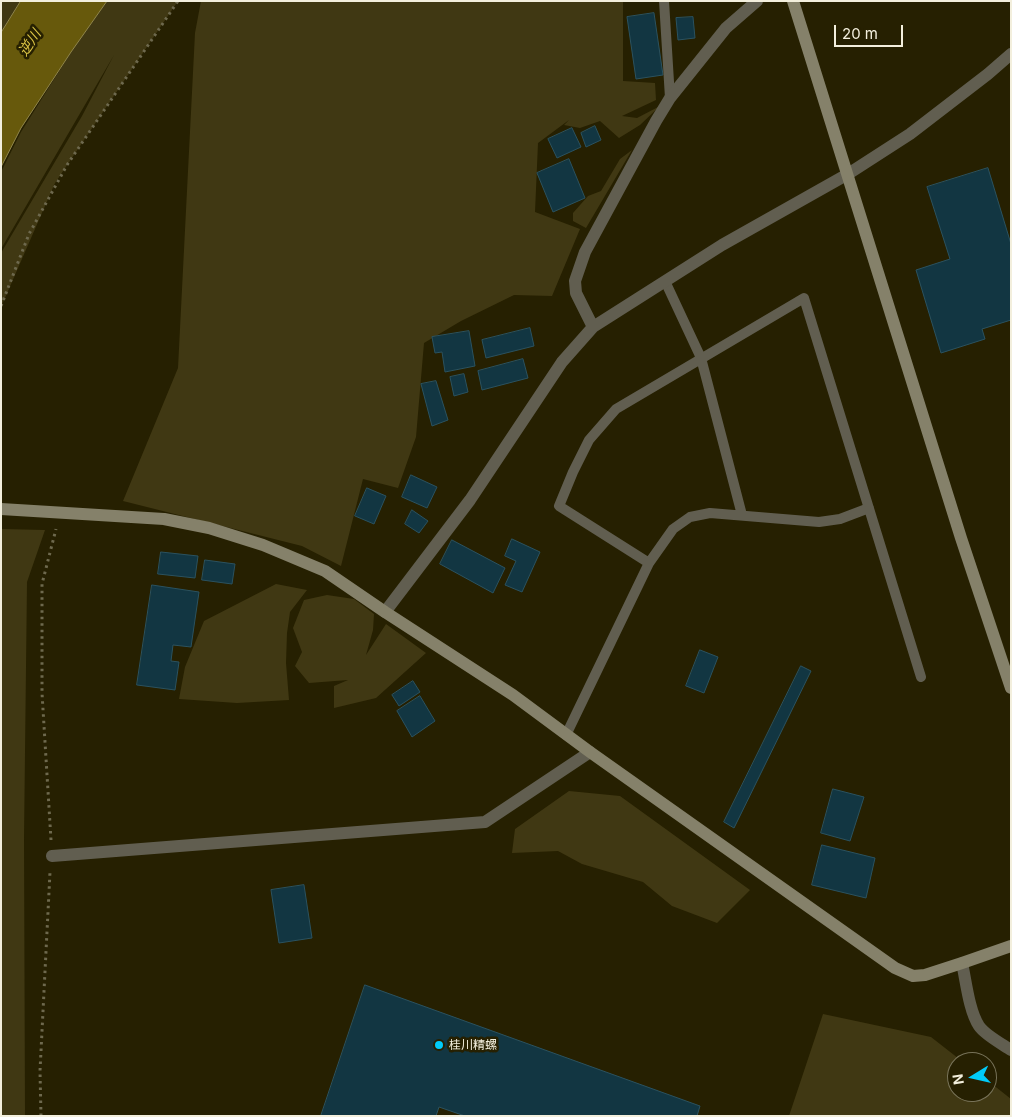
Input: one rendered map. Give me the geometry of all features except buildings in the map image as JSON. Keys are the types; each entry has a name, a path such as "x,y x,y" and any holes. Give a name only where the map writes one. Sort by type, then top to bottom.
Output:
{"street":[{"path":"593,327 576,293 574,281 585,252 656,120 670,98 726,28 756,1"},
{"path":"793,1 961,538 1011,688"},
{"path":"385,612 470,500 562,362 593,327 722,244 848,174 910,134 1011,54"},
{"path":"1,509 164,519 218,531 263,545 325,571 513,696 895,968 913,976 925,975 1011,946"},
{"path":"52,856 485,822 590,752"},
{"path":"962,963 973,1011 979,1026 1011,1050"}],"lane":[{"path":"664,1 670,98"},
{"path":"665,281 701,358 742,515"},
{"path":"649,563 558,506 589,440 616,409 804,298 921,677"},
{"path":"566,735 649,563 673,529 690,517 710,513 819,522 840,518 869,508"}],"path":[{"path":"1,306 29,234 67,165 178,1"},
{"path":"41,1116 40,1071 52,856 42,693 42,584 60,512"}],"shaded area":[{"path":"1,1 23,1 1,34"},
{"path":"107,1 178,1 55,183 1,307 1,253 82,116 114,55 1,249 1,172 21,132 71,52"},
{"path":"201,1 623,1 623,81 655,83 656,100 622,116 637,118 660,106 640,125 619,138 600,121 580,128 564,125 569,120 538,143 535,212 580,229 552,296 514,295 461,321 424,343 416,437 398,488 363,479 341,566 302,546 123,501 178,368 195,33"},
{"path":"632,150 586,228 573,221 573,213 588,196 601,191 620,159"},
{"path":"1,529 45,530 27,582 24,838 25,1116 1,1116"},
{"path":"276,584 307,590 290,612 286,663 289,700 237,703 179,699 185,667 204,621"},
{"path":"327,595 354,599 374,614 373,630 366,655 386,624 426,653 376,698 334,708 334,686 348,680 309,683 295,666 302,652 293,628 304,600"},
{"path":"569,791 620,796 750,890 717,923 672,906 643,882 582,864 558,851 512,853 515,829"},
{"path":"823,1014 931,1037 950,1052 947,1052 947,1102 997,1102 997,1088 1011,1099 1011,1116 789,1116"}],"water":[{"name":"逆川","path":"21,1 107,1 21,128 1,167 1,33"}],"place":[{"name":"桂川精螺","path":"439,1045"}]}
